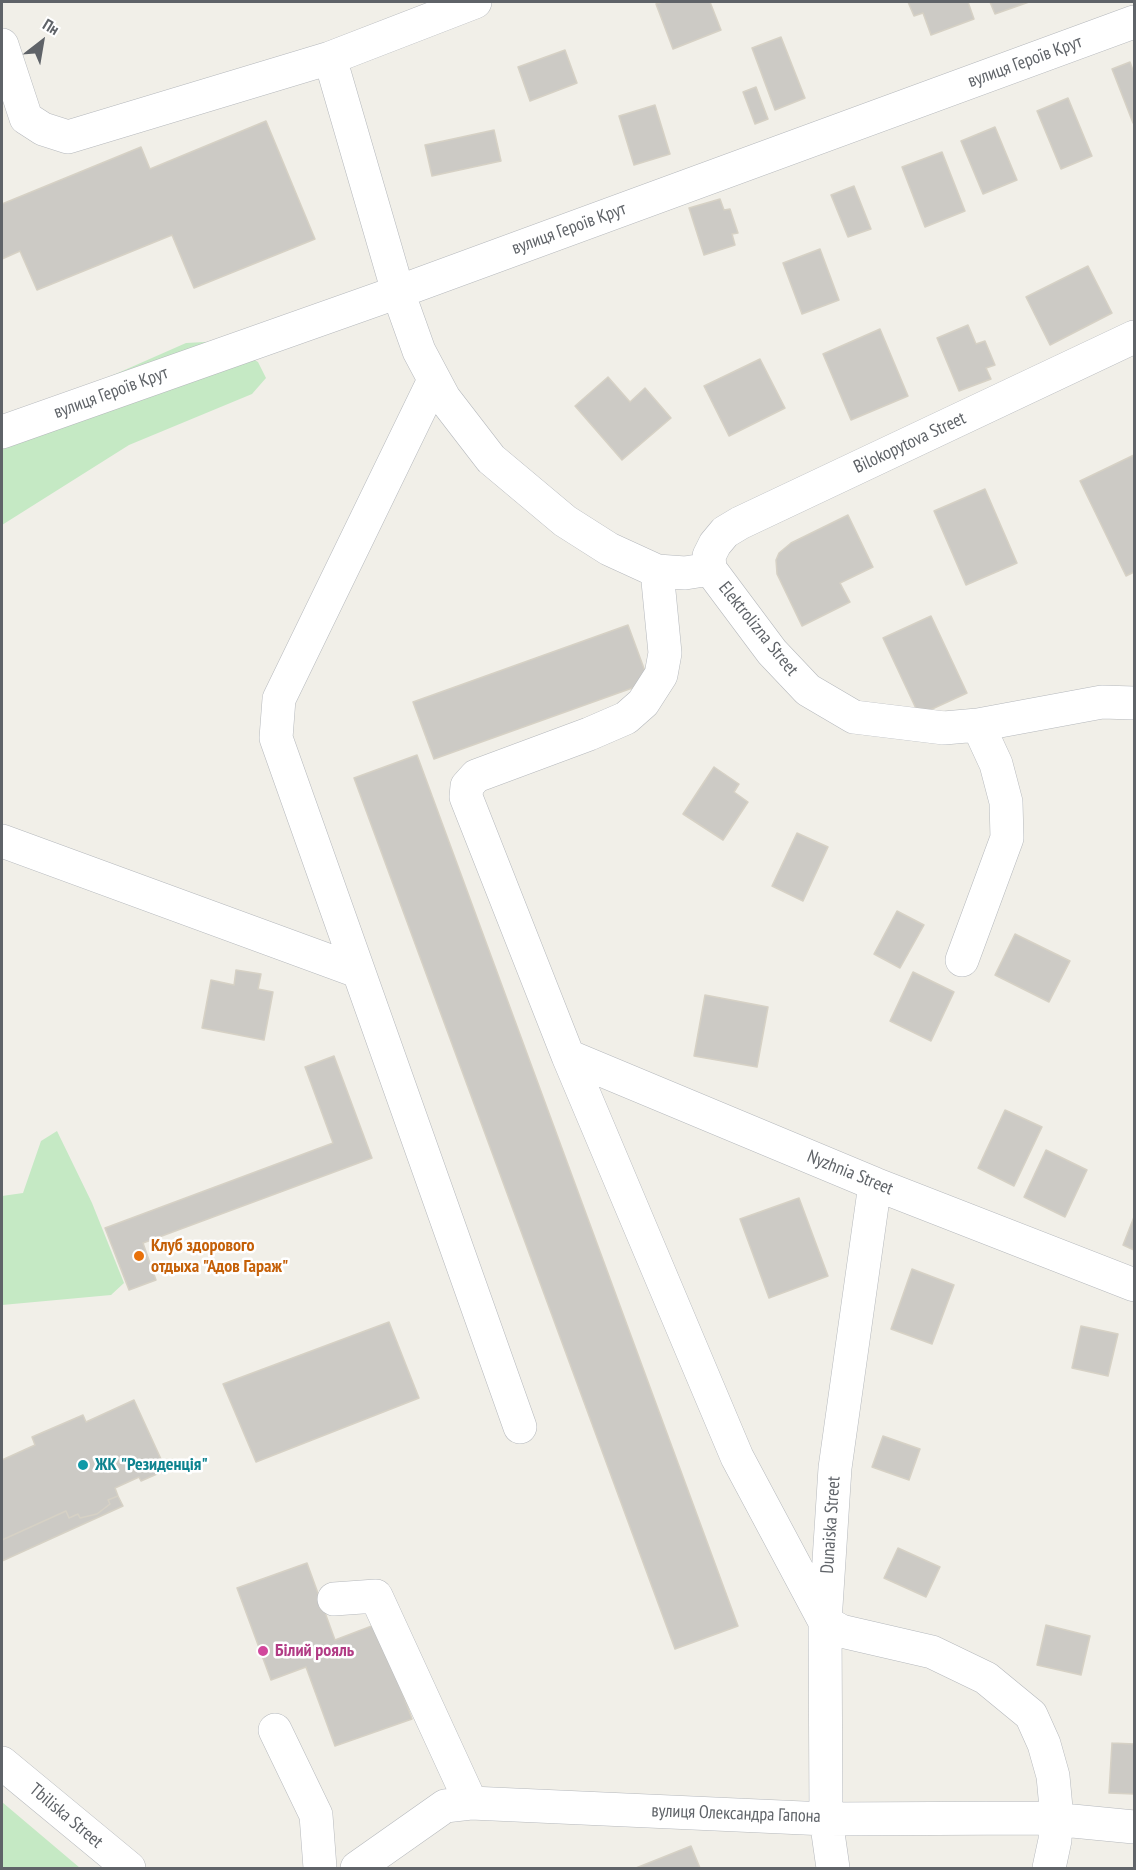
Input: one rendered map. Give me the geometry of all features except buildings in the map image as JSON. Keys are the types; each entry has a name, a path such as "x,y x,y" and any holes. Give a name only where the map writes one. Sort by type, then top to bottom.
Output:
{"street":[{"path":"2,45 10,98 26,117 43,129 68,137 330,58 475,2"},
{"name":"вулиця Героїв Крут","path":"2,432 398,292 1134,22"},
{"name":"Elektrolizna Street","path":"330,58 398,292 419,351 444,398 491,459 526,491 609,549 657,571 685,573 710,569 772,652 808,690 854,717 944,728 978,725 1102,702 1134,703"},
{"name":"Bilokopytova Street","path":"710,569 709,556 725,532 1134,337"},
{"path":"434,380 279,699 276,738 520,1426"},
{"path":"657,571 665,653 661,675 643,703 626,718 590,734 477,776 467,786 469,807 568,1056 737,1457 825,1622 841,1631 932,1652 986,1678 1031,1715 1044,1744 1053,1776 1056,1819 1049,1869"},
{"path":"962,960 1007,838 1006,802 996,764 978,725"},
{"path":"2,841 357,971"},
{"name":"Nyzhnia Street","path":"568,1056 874,1184 1134,1285"},
{"name":"Dunaiska Street","path":"833,1869 825,1818 825,1622 835,1468 874,1184"},
{"path":"334,1599 376,1596 471,1803"},
{"path":"275,1730 315,1815 320,1869"},
{"name":"Tbiliska Street","path":"2,1763 129,1869"},
{"name":"вулиця Олександра Гапона","path":"357,1869 445,1806 471,1803 825,1818 1056,1819 1134,1827"}],"green space":[{"path":"223,341 258,362 266,378 252,394 129,445 2,525 2,424 186,343"},
{"path":"57,1131 92,1203 124,1283 111,1295 2,1305 2,1196 23,1193 41,1141"},
{"path":"2,1802 80,1868 2,1868"}],"place":[{"name":"Клуб здорового отдыха \"Адов Гараж\"","path":"139,1256"},
{"name":"ЖК \"Резиденція\"","path":"83,1465"},
{"name":"Білий рояль","path":"263,1651"}]}
